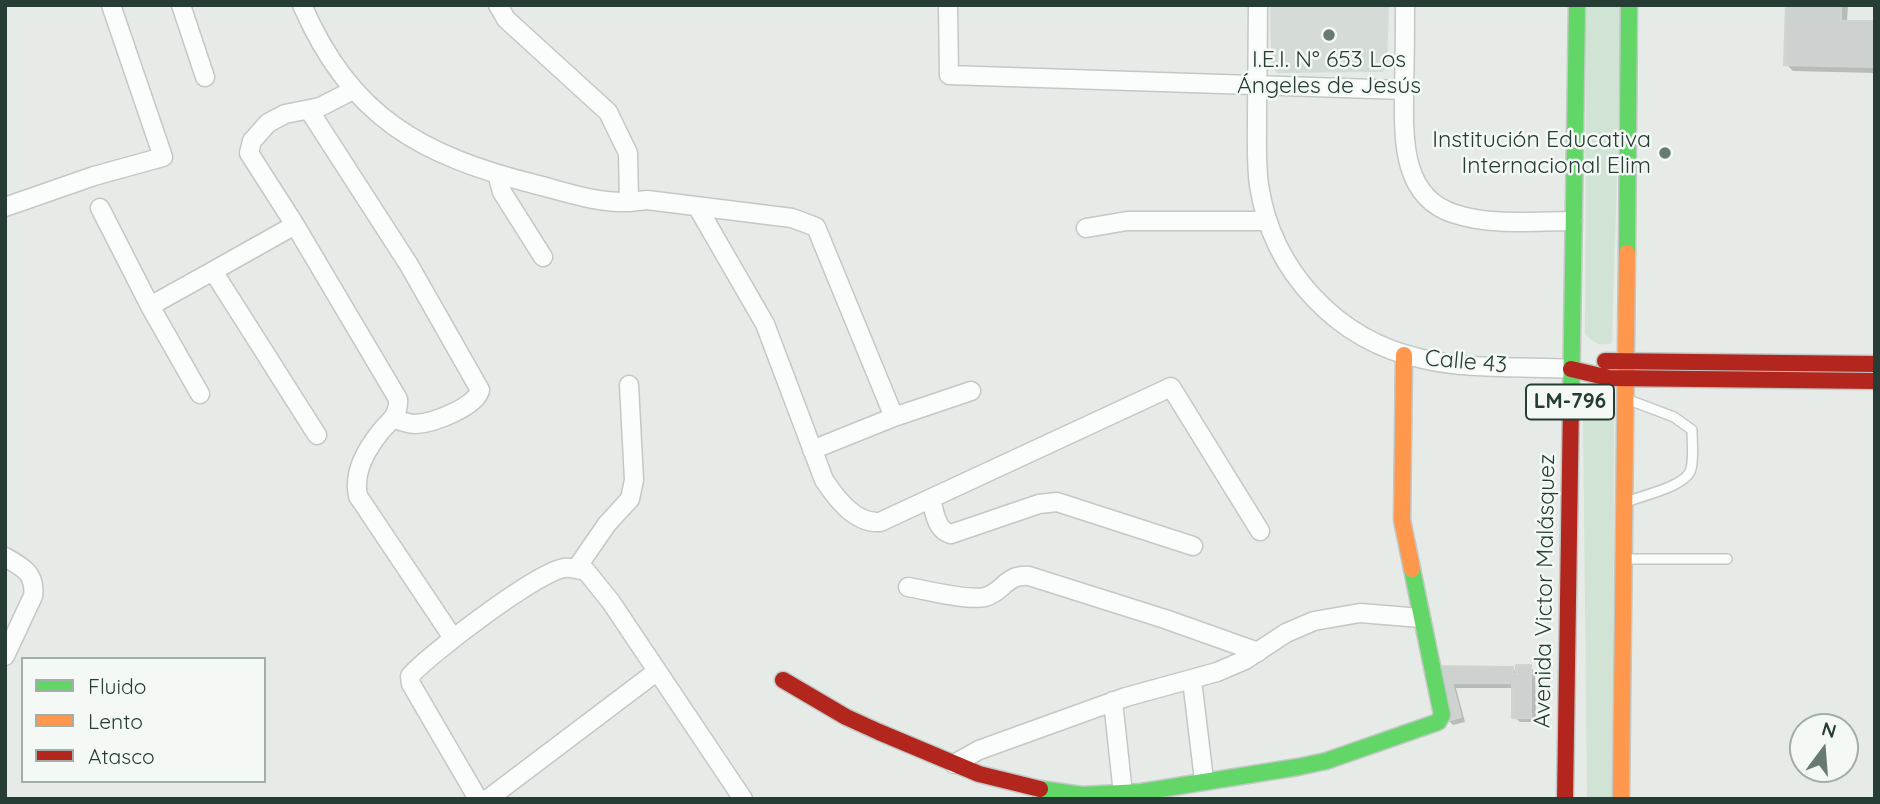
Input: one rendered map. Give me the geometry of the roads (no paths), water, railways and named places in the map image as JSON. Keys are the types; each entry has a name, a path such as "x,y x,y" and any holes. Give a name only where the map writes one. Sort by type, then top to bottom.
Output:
{"street":[{"path":"5,207 94,176 163,157 111,5"},
{"path":"181,5 205,77"},
{"path":"302,5 321,47 353,90 377,115 442,153 496,174 592,200 647,200 792,219 816,228 894,417"},
{"path":"498,5 506,19 608,113 628,153 629,202"},
{"path":"948,5 949,75 1404,90"},
{"name":"Calle 43","path":"1258,5 1257,162 1267,220 1288,264 1317,302 1358,334 1404,355 1455,364 1571,369"},
{"path":"1405,5 1405,152 1413,177 1432,202 1447,211 1475,219 1573,221"},
{"name":"Avenida Victor Malásquez","path":"1565,799 1577,5"},
{"name":"LM-796","path":"1622,799 1629,5"},
{"path":"353,90 330,103 285,114 268,122 256,134 249,149 251,158 295,225 398,398 394,419 382,430 363,459 357,475 358,496 453,638"},
{"path":"310,110 383,223 480,390 476,400 435,421 412,424 394,419"},
{"path":"496,174 502,192 543,257"},
{"path":"100,208 150,306 200,394"},
{"path":"698,208 765,324 820,471 835,497 860,518 880,522 1171,387 1260,531"},
{"path":"1086,228 1127,222 1267,220"},
{"path":"150,306 295,225"},
{"path":"213,271 317,435"},
{"path":"783,680 846,717 954,764 1005,782 1044,791 1083,795 1123,794 1326,761 1438,722 1442,715 1402,520 1404,355"},
{"path":"1571,369 1609,360 1875,364"},
{"path":"1571,369 1609,378 1875,381"},
{"path":"576,569 607,524 630,499 634,480 629,385"},
{"path":"812,450 894,417 971,391"},
{"path":"931,500 939,527 951,534 1045,502 1057,502 1193,546"},
{"path":"5,557 29,572 34,588 33,596 5,656"},
{"path":"478,799 409,681 411,673 453,638 535,581 563,567 586,571 611,602 740,798"},
{"path":"908,587 981,598 995,594 1014,577 1029,576 1258,652"},
{"path":"954,764 979,750 1113,701 1231,667 1286,633 1328,617 1360,613 1421,618"},
{"path":"488,799 656,672"},
{"path":"1192,680 1204,780"},
{"path":"1113,701 1123,794"}],"lane":[{"path":"1624,503 1680,483 1688,477 1692,468 1692,430 1688,425 1625,399"},
{"path":"1624,559 1727,559"}],"place":[{"name":"I.E.I. N° 653 Los Ángeles de Jesús","path":"1329,35"},
{"name":"Institución Educativa Internacional Elim","path":"1665,153"}]}
